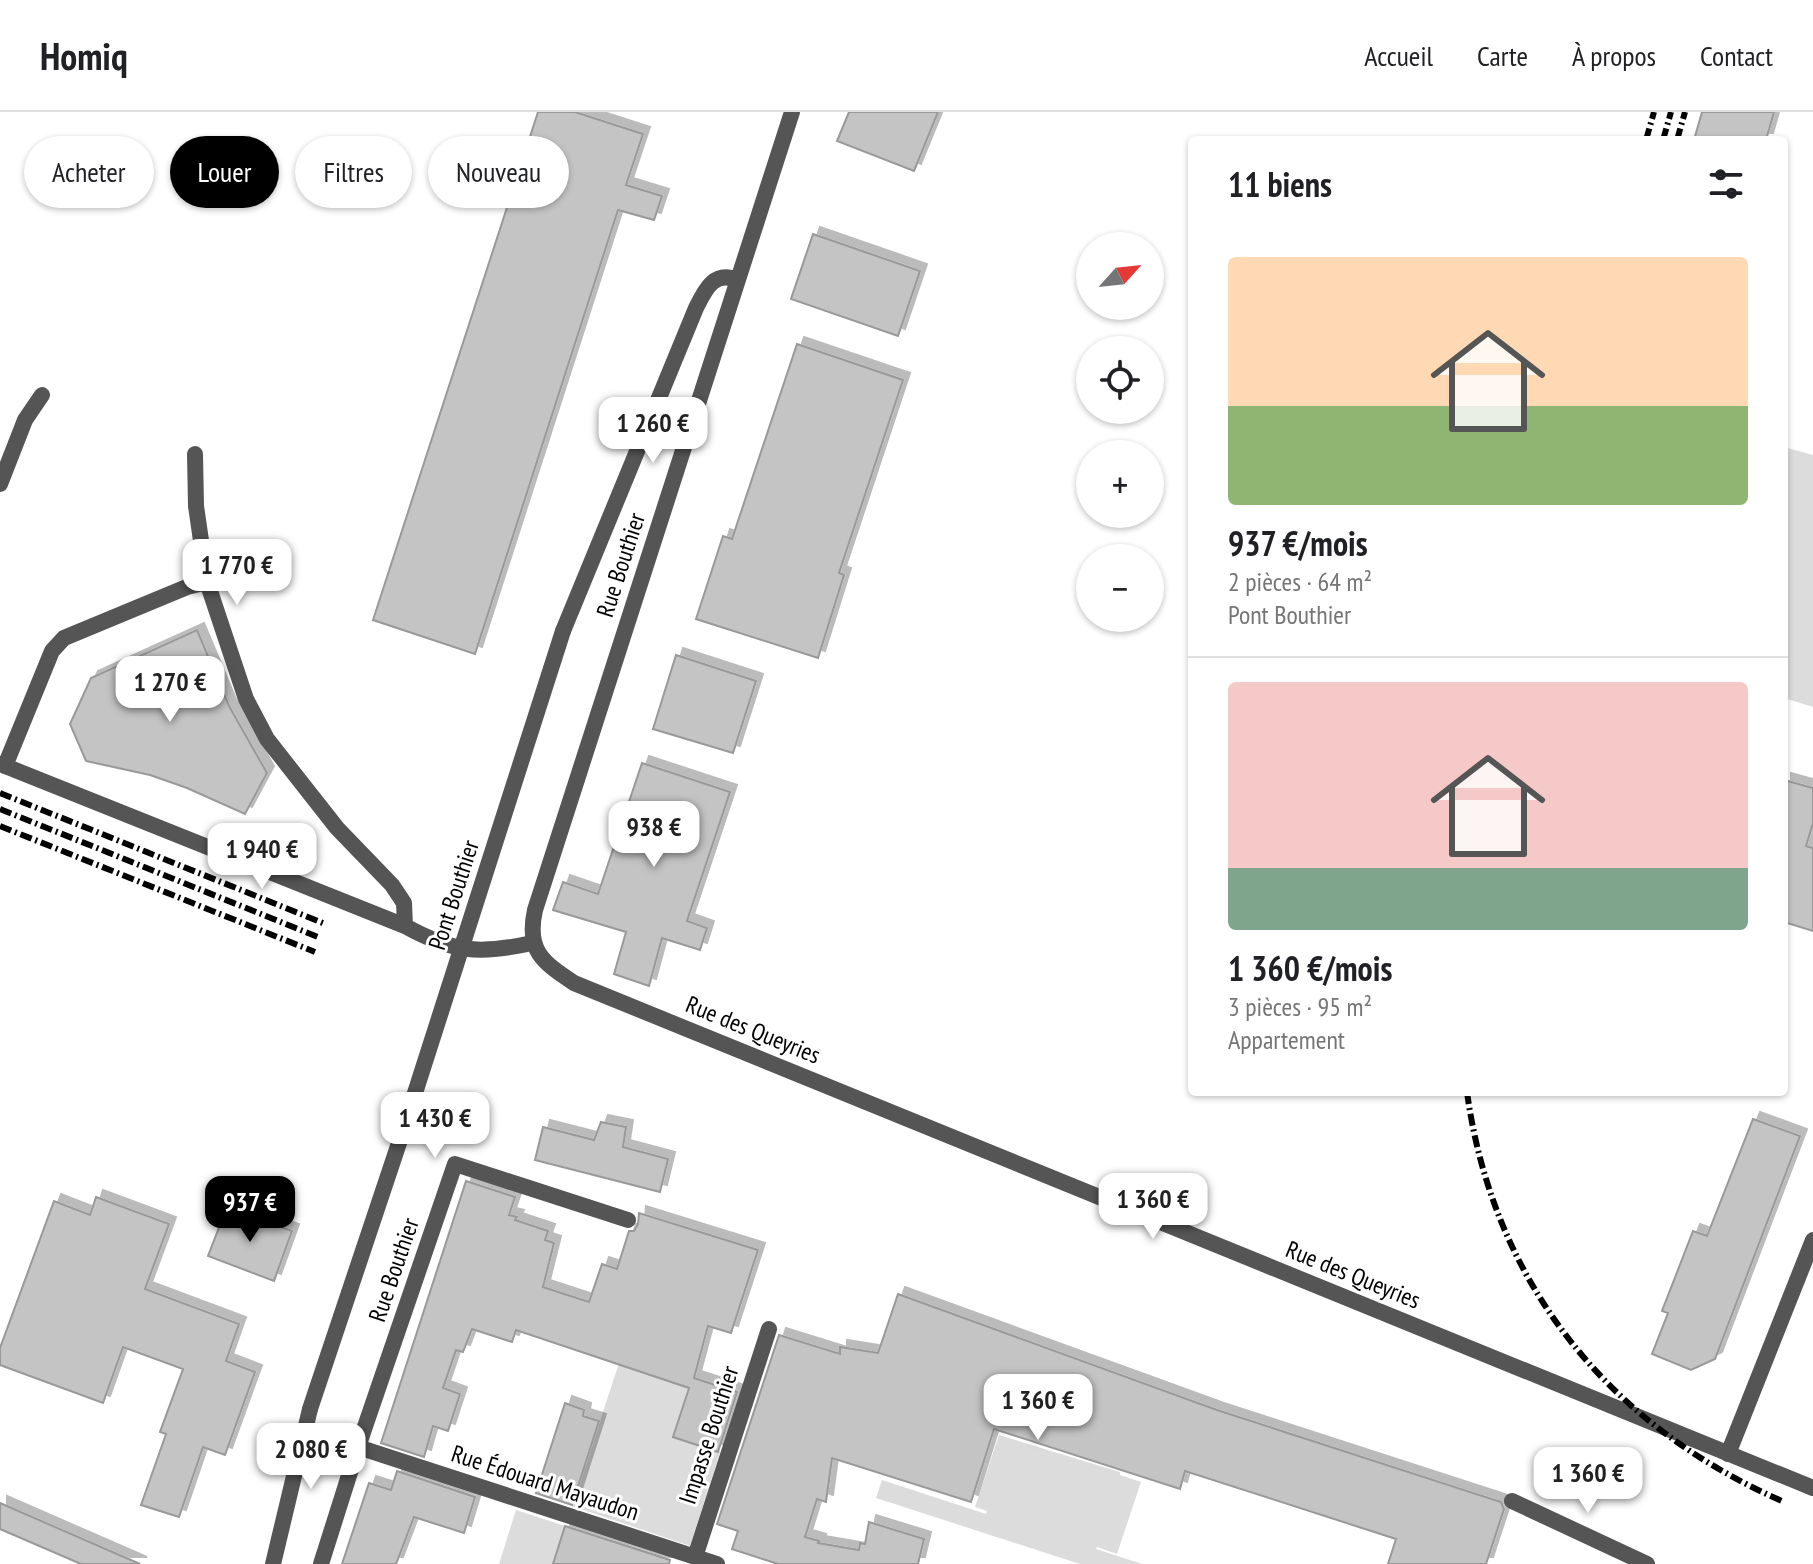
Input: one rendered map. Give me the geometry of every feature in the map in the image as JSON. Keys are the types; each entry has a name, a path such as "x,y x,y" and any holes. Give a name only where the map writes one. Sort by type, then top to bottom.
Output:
{"street":[{"name":"Rue Bouthier","path":"532,943 535,910 792,112"},
{"name":"Pont Bouthier","path":"273,1564 310,1409 563,631 707,285 728,276 737,280"},
{"path":"0,484 25,420 42,395"},
{"path":"195,454 196,506 207,582 246,699 267,739 337,828 392,885 404,903 405,926"},
{"path":"207,582 187,587 64,638 52,651 2,765 405,926 436,943 478,951 532,943"},
{"name":"Rue des Queyries","path":"532,943 541,957 574,983 1813,1488"},
{"name":"Rue Bouthier","path":"321,1564 455,1164 628,1220"},
{"path":"1728,1454 1813,1240"},
{"name":"Impasse Bouthier","path":"695,1557 769,1329"},
{"name":"Rue Édouard Mayaudon","path":"358,1447 717,1564"},
{"path":"1512,1501 1647,1564"}],"shaded area":[{"path":"1788,448 1813,455 1813,707 1788,699"},
{"path":"619,1363 688,1387 673,1437 720,1452 690,1546 572,1506"},
{"path":"999,1435 1120,1472 1120,1475 1141,1482 1117,1554 1096,1549 1142,1564 1080,1564 876,1498 882,1480 986,1514 987,1511 975,1507"},
{"path":"516,1510 565,1526 553,1564 499,1564"}],"building":[{"path":"538,112 575,112 643,134 626,185 662,196 654,220 618,210 475,654 373,620 507,208 569,208 569,136 530,136"},
{"path":"849,112 938,112 914,171 837,141"},
{"path":"1702,112 1774,112 1767,136 1695,136"},
{"path":"813,234 920,271 898,336 791,299"},
{"path":"797,344 903,380 839,573 844,575 818,658 696,619 723,536 732,539"},
{"path":"197,630 229,706 267,773 245,814 150,775 86,761 70,724 91,678"},
{"path":"676,655 756,681 733,753 653,729"},
{"path":"642,763 730,792 687,921 707,928 700,950 662,938 649,986 614,974 626,932 553,910 563,882 598,894"},
{"path":"1788,781 1813,788 1813,823 1806,846 1813,848 1813,931 1788,923"},
{"path":"1753,1119 1800,1136 1715,1359 1691,1370 1652,1354 1668,1313 1662,1311 1693,1231 1707,1236"},
{"path":"601,1122 626,1127 623,1147 668,1159 660,1192 535,1160 543,1127 594,1140"},
{"path":"466,1181 515,1197 509,1215 548,1231 545,1240 554,1243 543,1287 589,1302 602,1264 617,1269 629,1231 634,1231 638,1224 639,1213 758,1250 731,1333 708,1326 694,1378 737,1392 718,1452 673,1437 689,1388 516,1330 512,1342 472,1329 463,1352 456,1350 443,1388 460,1394 448,1431 433,1426 424,1457 381,1443"},
{"path":"96,1197 169,1224 145,1289 239,1324 226,1361 255,1372 225,1455 203,1447 179,1517 141,1505 166,1434 160,1432 183,1369 123,1347 103,1403 0,1365 0,1348 54,1201 90,1215"},
{"path":"227,1207 292,1231 274,1281 208,1256"},
{"path":"898,1294 1217,1410 1501,1502 1504,1509 1486,1564 1388,1564 1396,1539 1185,1471 1180,1489 994,1429 971,1502 832,1458 826,1502 817,1499 805,1537 818,1543 859,1550 860,1543 865,1544 869,1522 924,1539 918,1564 778,1564 732,1549 738,1531 717,1524 779,1335 840,1354 840,1347 878,1353"},
{"path":"565,1403 584,1410 583,1416 599,1421 572,1505 536,1493"},
{"path":"397,1471 475,1497 464,1533 414,1517 396,1564 342,1564 369,1483 391,1490"},
{"path":"0,1503 140,1564 81,1564 0,1529"},
{"path":"565,1526 670,1560 669,1564 553,1564"}],"railway":[{"path":"1647,136 1654,112"},
{"path":"1664,136 1671,112"},
{"path":"1678,136 1685,112"},
{"path":"0,793 323,923"},
{"path":"0,809 318,937"},
{"path":"0,826 315,952"},
{"path":"1468,1096 1481,1161 1503,1225 1532,1285 1569,1339 1613,1388 1663,1432 1720,1469 1782,1501"}]}
